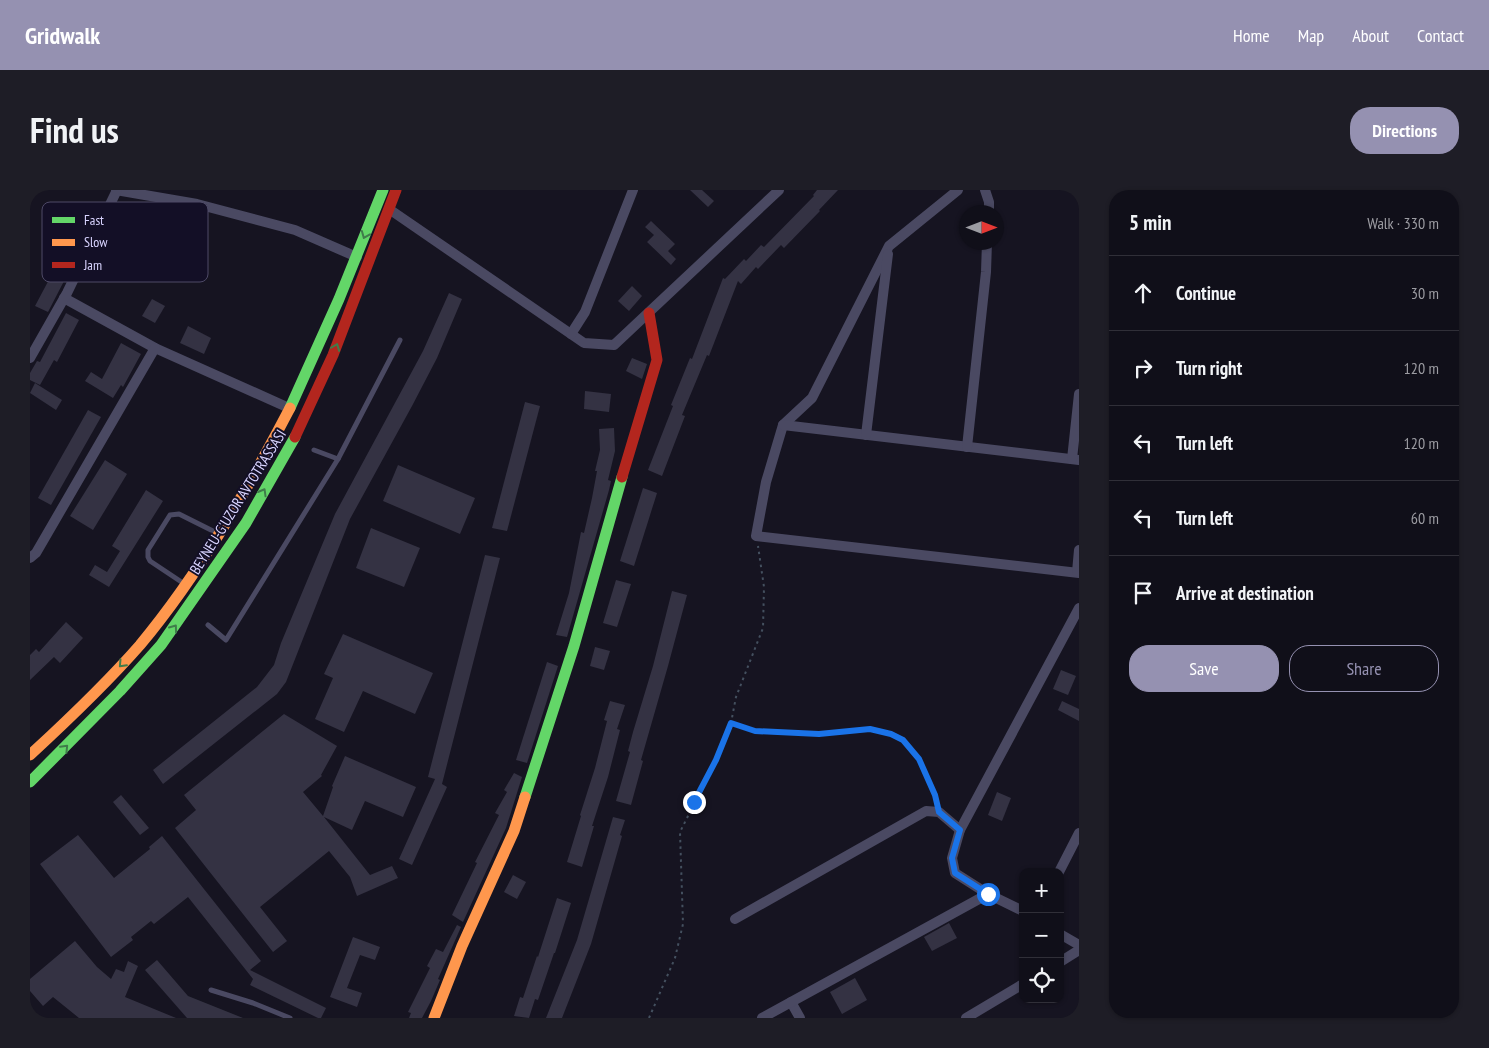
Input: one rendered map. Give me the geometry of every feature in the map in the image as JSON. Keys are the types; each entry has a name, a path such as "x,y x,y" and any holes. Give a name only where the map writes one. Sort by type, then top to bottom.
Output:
{"main road":[{"name":"BEYNEU-G'UZOR AVTOTRASSASI","path":"30,756 88,701 135,650 186,584 219,534 246,490 314,356 383,190"},
{"name":"BEYNEU-G'UZOR AVTOTRASSASI","path":"30,782 113,698 161,645 246,523 302,424 333,355 396,190"},
{"path":"434,1018 462,946 514,831 574,646 657,360 649,313"},
{"path":"287,412 302,424"}],"street":[{"path":"110,202 116,190 185,202"},
{"path":"571,334 585,312 633,190"},
{"path":"389,209 584,343 614,345 779,190"},
{"path":"958,190 889,246 812,398 783,426 766,482 756,536 1078,572 1079,550"},
{"path":"985,190 989,205"},
{"path":"208,207 295,230 357,256"},
{"path":"866,435 889,246"},
{"path":"966,446 986,272 987,250"},
{"path":"30,358 72,282"},
{"path":"64,298 155,348 287,412"},
{"path":"30,558 36,553 155,348"},
{"path":"783,426 1075,459 1079,394"},
{"path":"1019,909 988,894 955,873 952,858 960,830 1079,608"},
{"path":"735,919 926,811 939,812 960,830"},
{"path":"1061,868 1079,833"},
{"path":"762,1018 988,894"},
{"path":"1064,936 1079,945"},
{"path":"1064,959 1079,950"},
{"path":"966,1018 1019,986"},
{"path":"791,1002 800,1018"}],"lane":[{"path":"208,626 226,640 338,459 400,340"},
{"path":"314,450 338,459"},
{"path":"186,584 150,561 148,557 148,550 170,515 179,514 219,534"},
{"path":"211,990 253,1003 290,1018"}],"path":[{"path":"649,1018 675,958 683,924 680,832 716,760 731,723 736,697 763,628 764,587 756,536"},
{"path":"731,723 755,731 819,734 870,729 891,734 903,740 919,759 935,795 939,812"}],"building":[{"path":"690,190 702,190 714,201 708,207"},
{"path":"817,190 838,190 784,248 781,245 758,269 756,267 741,284 738,281 709,356 707,355 682,415 685,416 662,476 648,470 673,406 671,405 690,358 692,359 723,278 725,279 744,259 746,261 761,245 764,247 814,196"},
{"path":"651,221 675,244 668,251 676,259 671,265 647,242 654,235 645,227"},
{"path":"48,282 64,282 48,312 35,306"},
{"path":"632,286 642,296 629,311 618,301"},
{"path":"449,293 462,299 437,358 350,519 286,682 277,694 163,784 153,770 257,687 274,665 281,643 335,514 423,351"},
{"path":"152,299 165,306 155,323 142,316"},
{"path":"66,313 79,320 57,362 54,360 40,385 30,380 30,373 37,361 40,362"},
{"path":"188,326 211,338 204,354 180,343"},
{"path":"121,343 141,354 123,387 121,385 113,398 85,381 91,372 102,379"},
{"path":"632,358 647,364 642,379 626,371"},
{"path":"35,383 62,400 56,410 30,393"},
{"path":"585,391 611,394 609,412 584,409"},
{"path":"525,402 540,406 507,531 492,528"},
{"path":"88,410 101,417 51,505 38,498"},
{"path":"614,428 615,451 608,480 611,481 609,490 567,637 556,635 569,593 581,532 584,533 592,498 600,450 599,429"},
{"path":"105,460 127,474 93,530 70,516"},
{"path":"398,465 475,498 460,534 383,501"},
{"path":"643,488 657,493 634,566 620,561"},
{"path":"146,490 163,501 109,587 89,575 95,565 107,572 120,551 112,546"},
{"path":"371,528 420,548 404,587 356,568"},
{"path":"485,555 500,558 442,784 447,787 412,865 399,859 435,779 428,777"},
{"path":"616,580 631,584 617,627 603,623"},
{"path":"672,591 687,595 641,760 643,761 631,805 616,801"},
{"path":"66,622 83,638 60,663 54,657 30,680 30,655 36,649 39,652"},
{"path":"343,634 433,673 415,714 363,691 344,732 315,719 333,678 324,674"},
{"path":"595,647 610,651 604,670 590,666"},
{"path":"547,662 558,666 527,763 516,760"},
{"path":"1061,670 1076,676 1068,695 1053,689"},
{"path":"610,701 625,705 617,729 620,730 608,777 592,826 594,826 582,867 567,862 595,768 607,721 604,720"},
{"path":"1062,701 1079,709 1079,721 1058,710"},
{"path":"284,714 337,746 322,776 303,792 323,816 332,786 345,756 416,787 403,817 365,801 352,830 324,817 370,875 392,866 398,878 357,896 350,877 329,851 260,907 287,941 273,952 175,828 196,810 184,795"},
{"path":"514,773 522,777 506,828 463,922 452,915 477,863 475,862 499,815 495,813 507,792 504,790"},
{"path":"997,792 1011,798 1002,821 988,815"},
{"path":"121,795 149,828 140,835 113,802"},
{"path":"613,817 625,820 591,944 562,1018 546,1018 577,940"},
{"path":"78,835 114,878 150,849 149,847 162,836 261,961 250,970 326,1008 321,1018 250,985 253,979 188,897 154,924 151,921 131,937 133,940 111,957 40,864"},
{"path":"513,875 526,882 517,899 504,892"},
{"path":"557,898 571,903 538,1000 535,999 529,1018 514,1016 520,997 523,998 538,957"},
{"path":"949,923 957,938 932,951 924,937"},
{"path":"457,925 461,927 438,979 440,980 431,1001 422,1018 409,1018 411,1013 408,1012 430,968 427,966 436,949 443,952"},
{"path":"353,937 380,947 375,960 360,955 347,988 362,993 357,1007 330,997"},
{"path":"75,941 97,967 111,979 116,969 124,972 128,961 138,966 125,997 176,1018 79,1018 53,997 43,1006 30,991 30,979"},
{"path":"157,960 188,996 243,1018 187,1018 145,970"},
{"path":"855,978 867,1000 842,1014 830,992"}],"traffic: fast":[{"path":"290,408 339,299 383,190"},
{"path":"30,782 120,691 161,645 246,523 295,437"},
{"path":"525,797 574,646 622,477"}],"traffic: slow":[{"path":"30,755 114,674 162,618 221,530 257,470 290,408"},
{"path":"434,1018 462,946 514,831 525,797"}],"traffic: jam":[{"path":"295,437 333,355 396,190"},
{"path":"622,477 657,360 649,313"}],"route":[{"path":"694,802 716,760 731,723 755,731 819,734 870,729 891,734 903,740 919,759 935,795 939,812 960,830 952,858 955,873 988,894"}]}
